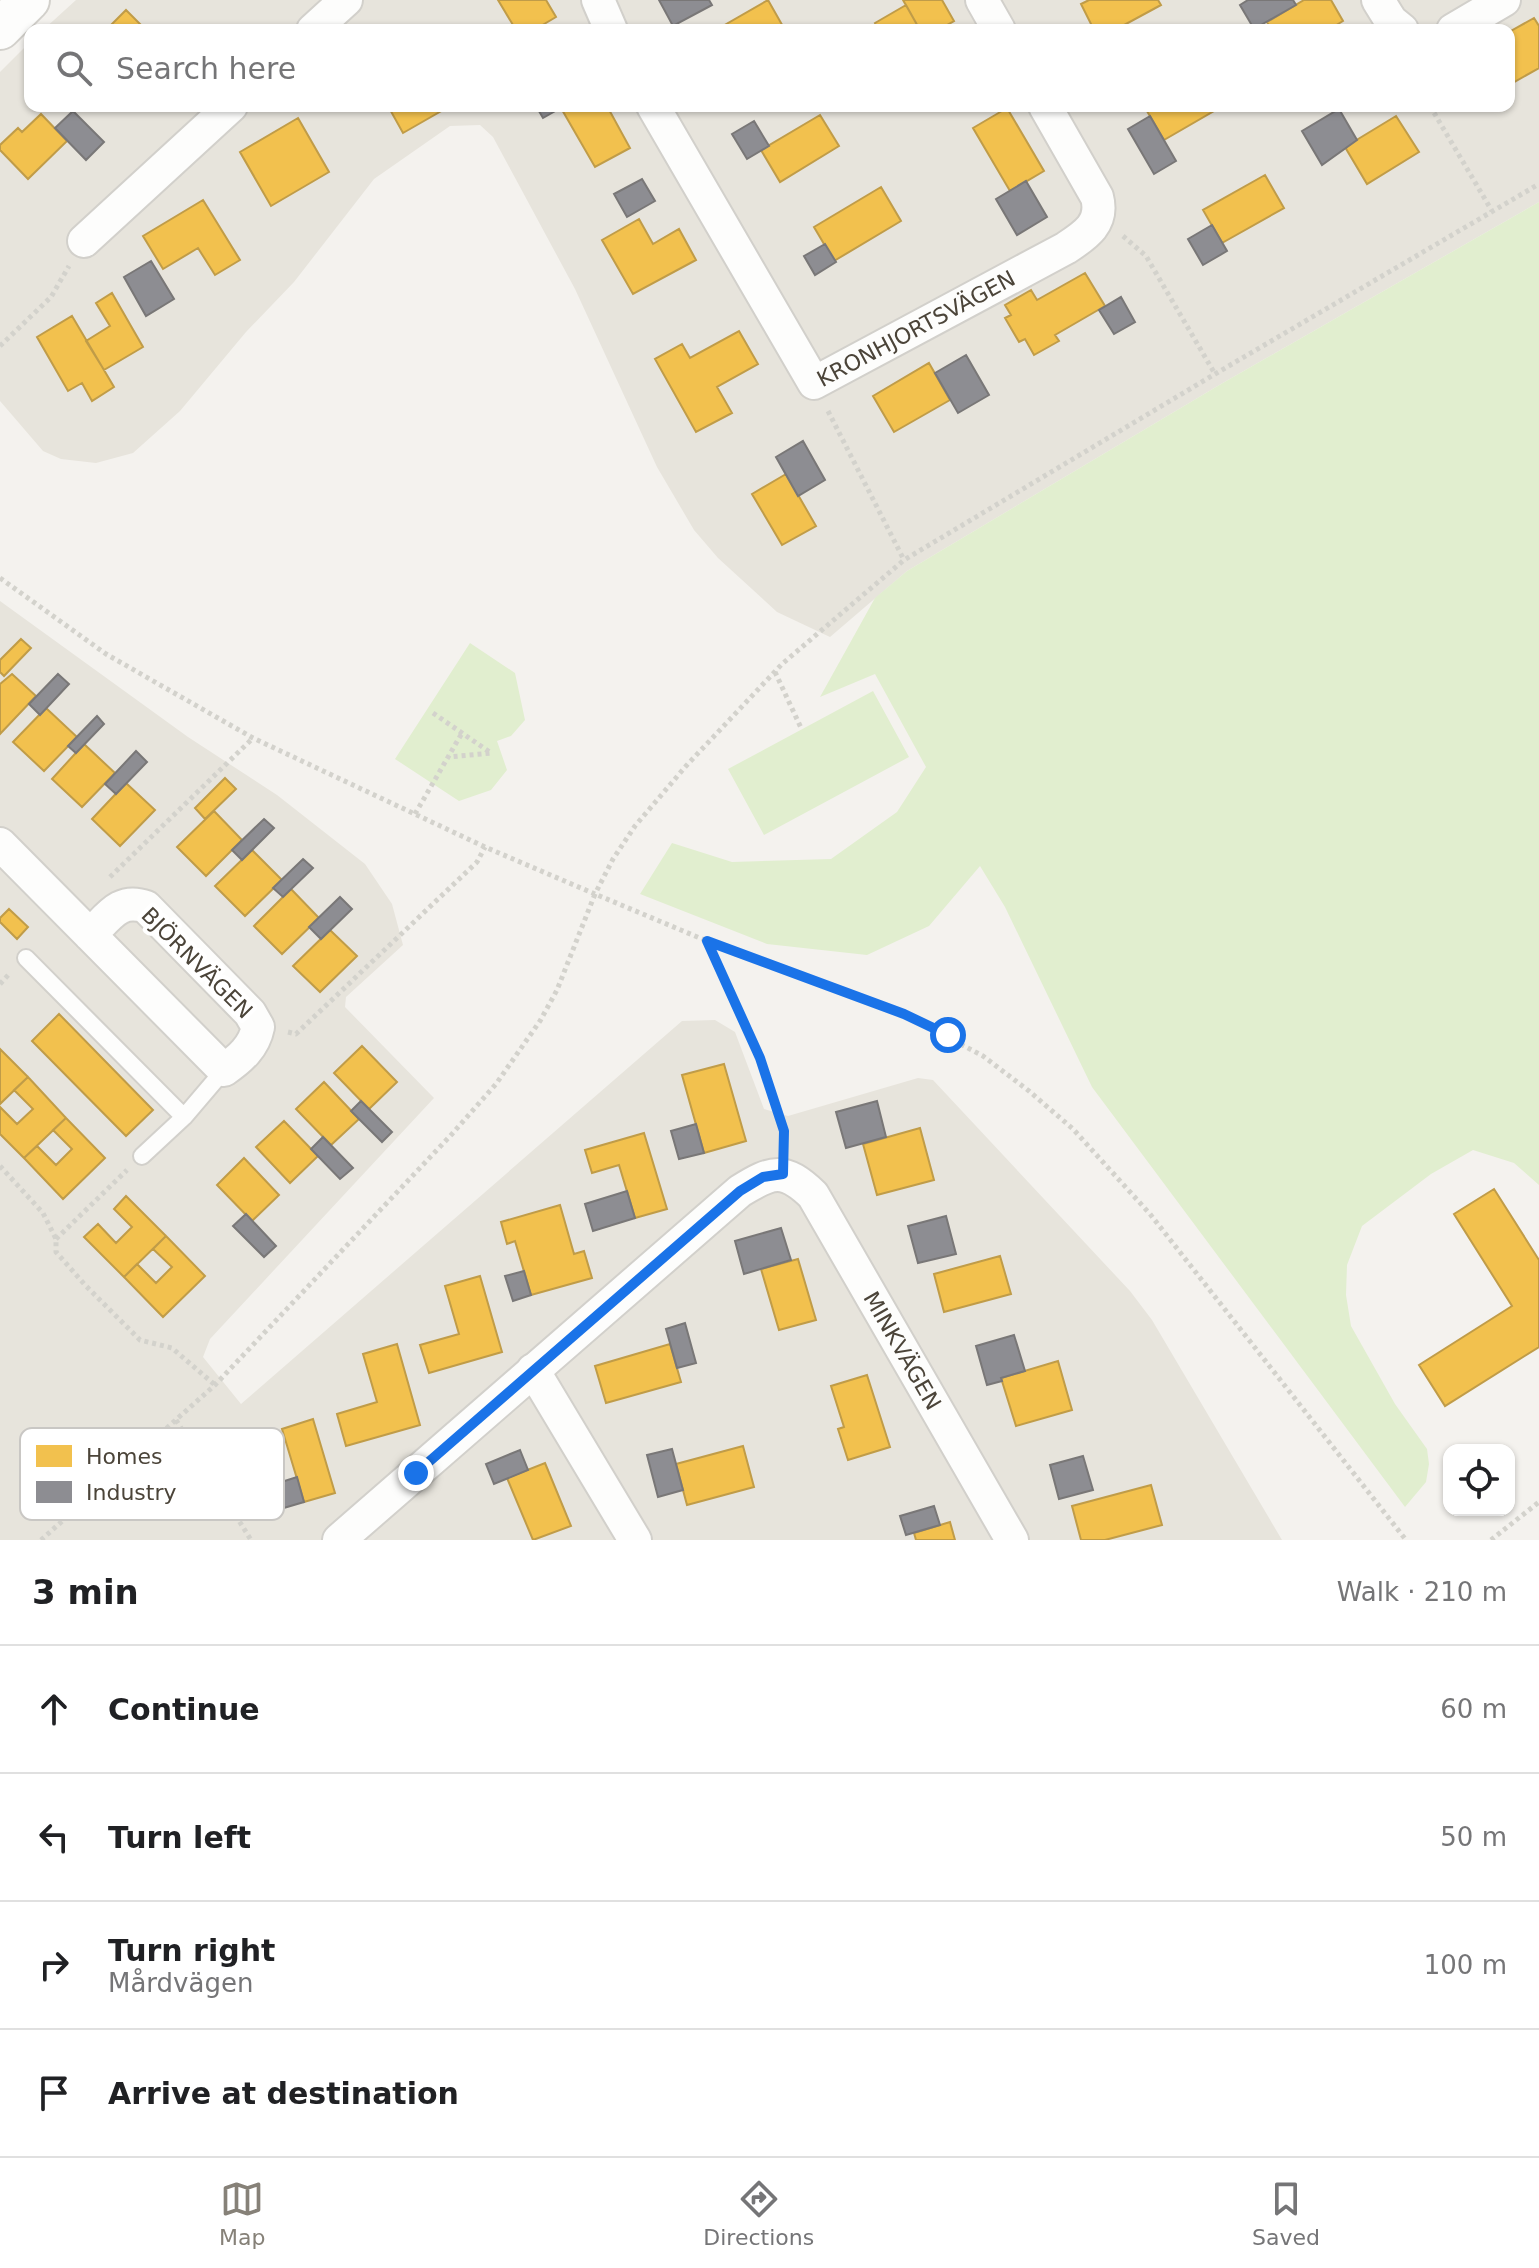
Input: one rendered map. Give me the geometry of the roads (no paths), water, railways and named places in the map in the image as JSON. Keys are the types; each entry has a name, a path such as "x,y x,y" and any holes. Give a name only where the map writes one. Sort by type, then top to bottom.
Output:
{"street":[{"path":"0,29 29,0"},
{"path":"320,24 346,0"},
{"path":"598,0 608,24"},
{"path":"982,0 996,24"},
{"path":"1378,0 1395,24"},
{"path":"1463,24 1504,0"},
{"path":"84,241 224,112"},
{"name":"KRONHJORTSVÄGEN","path":"656,112 814,383 1066,248 1098,222 1100,209 1097,197 1048,112"},
{"path":"0,844 224,1070"},
{"name":"BJÖRNVÄGEN","path":"80,925 125,904 146,907 250,1013 258,1027 249,1048 224,1070"},
{"name":"MINKVÄGEN","path":"533,1370 740,1191 763,1177 783,1174 797,1180 813,1195 1012,1540"},
{"path":"339,1540 533,1370 635,1540"}],"lane":[{"path":"26,958 184,1117"},
{"path":"142,1156 184,1117 224,1070"}]}
